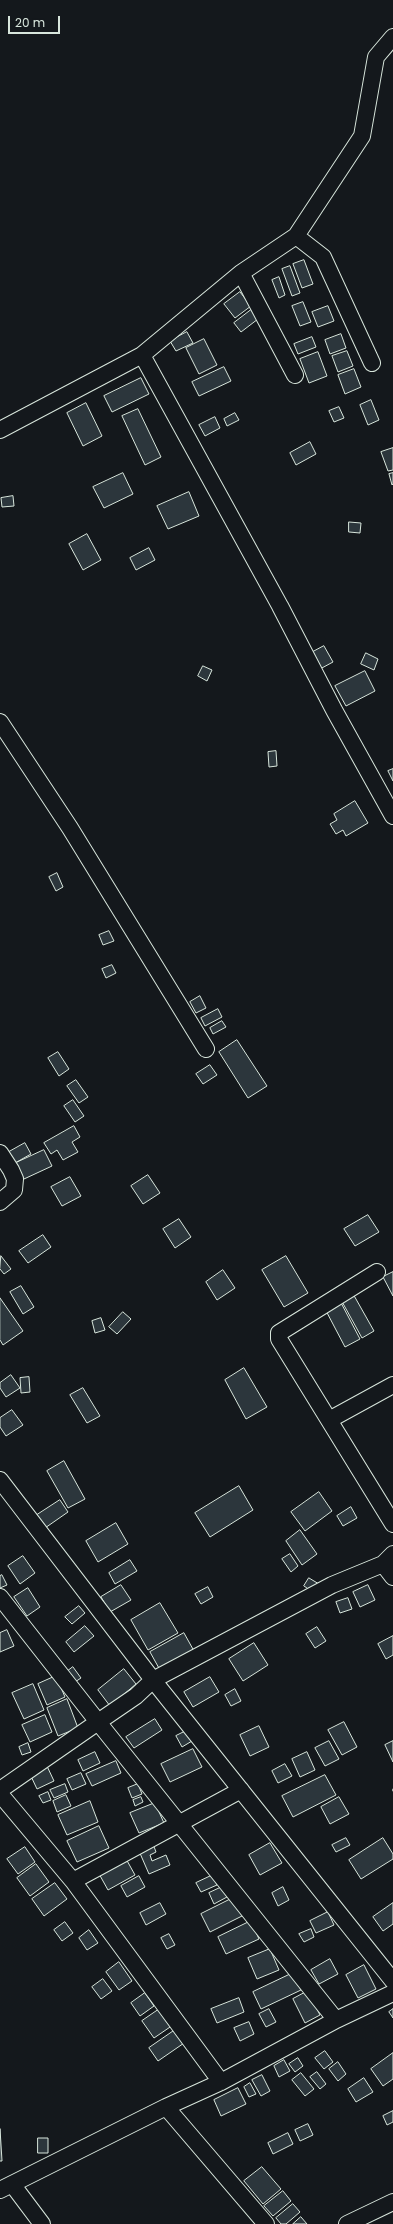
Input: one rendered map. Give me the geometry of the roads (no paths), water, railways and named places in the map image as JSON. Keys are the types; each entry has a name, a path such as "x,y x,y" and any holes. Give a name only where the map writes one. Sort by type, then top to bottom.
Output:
{"street":[{"path":"0,430 142,355 241,273 296,236 362,136 376,57 393,37"},
{"path":"296,236 323,257 372,363"},
{"path":"241,273 294,375"},
{"path":"142,355 393,816"},
{"path":"0,722 70,828 206,1049"},
{"path":"0,1154 14,1179 14,1190 0,1202"},
{"path":"377,1272 279,1333 279,1339 393,1524"},
{"path":"329,1420 393,1385"},
{"path":"0,1482 153,1680 393,1981"},
{"path":"0,1790 136,1696 153,1680 332,1585 388,1559 393,1577"},
{"path":"0,1597 336,2020"},
{"path":"73,1881 241,1790"},
{"path":"0,1794 73,1881 221,2082"},
{"path":"42,2224 6,2187 166,2107 221,2082 336,2020 393,1993"},
{"path":"166,2107 266,2224"},
{"path":"347,2224 393,2202"}]}
